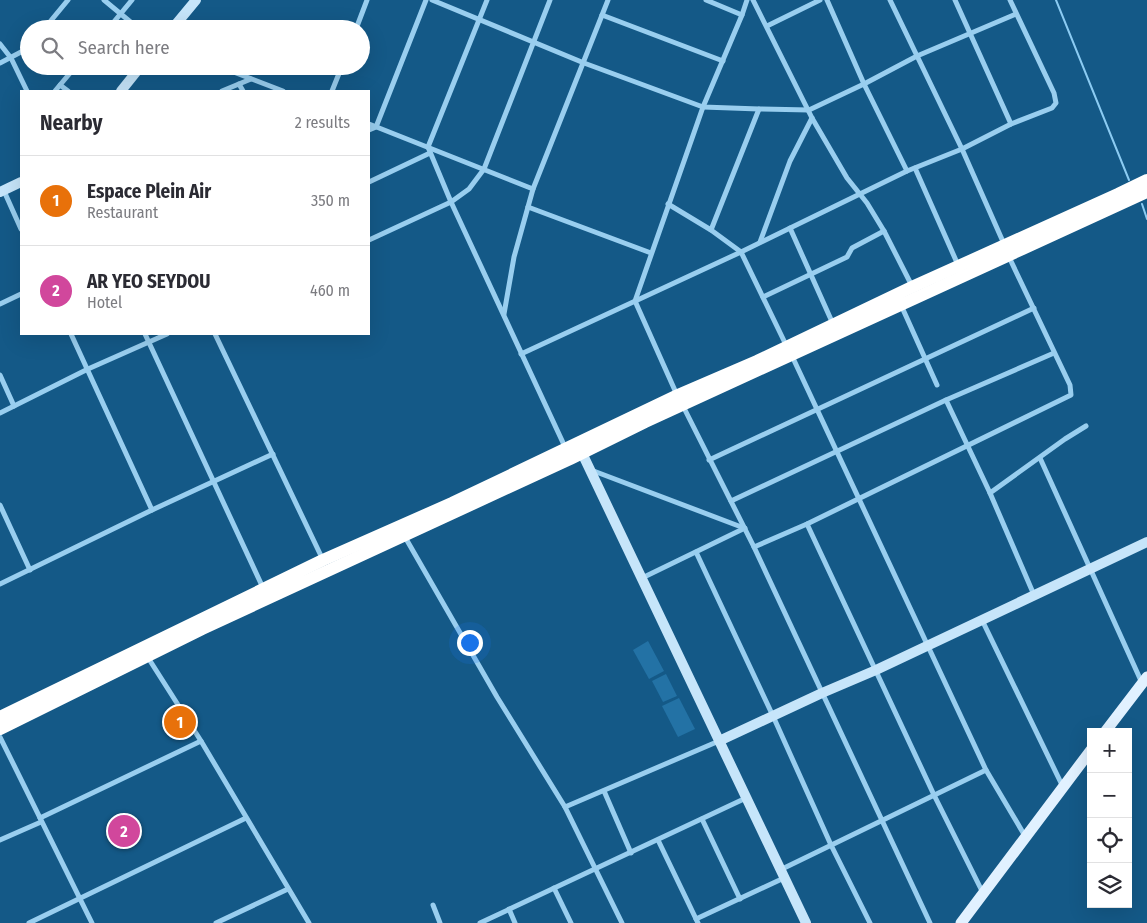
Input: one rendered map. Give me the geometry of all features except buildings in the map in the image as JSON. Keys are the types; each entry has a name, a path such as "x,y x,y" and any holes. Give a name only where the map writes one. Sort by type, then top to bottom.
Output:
{"highway":[{"path":"266,594 404,536 680,400 789,351 901,305 1147,180"},
{"path":"789,351 834,324 958,266 1006,251 1147,192"},
{"path":"0,717 145,652 202,629 323,560 568,454 582,453 680,400"},
{"path":"0,729 145,652"}],"main road":[{"path":"1108,728 1144,680"},
{"path":"960,923 1087,755"}],"street":[{"path":"51,20 68,0"},
{"path":"104,0 128,20"},
{"path":"115,20 132,0"},
{"path":"179,20 196,0"},
{"path":"359,20 367,0"},
{"path":"370,130 376,127 426,0"},
{"path":"432,0 584,62 704,107 759,109 809,110 917,56 1016,14"},
{"path":"487,0 428,147 451,202 568,454"},
{"path":"370,240 451,202 469,189 484,169 550,0"},
{"path":"504,315 514,257 533,189 608,0"},
{"path":"706,0 742,15"},
{"path":"747,0 704,107 635,300 680,400 754,547 930,923"},
{"path":"753,0 812,118 847,178 860,193 884,231 912,287"},
{"path":"767,26 820,0"},
{"path":"827,0 864,84 907,171"},
{"path":"754,547 807,524 1071,395 1070,385 1006,251 962,149 890,0"},
{"path":"955,0 1011,124"},
{"path":"521,354 741,252 907,171 962,149 1011,124 1052,108 1056,104 1054,93 1010,0"},
{"path":"602,15 724,60"},
{"path":"0,44 11,58 27,90"},
{"path":"0,63 20,52"},
{"path":"56,90 68,75"},
{"path":"122,90 134,75"},
{"path":"241,75 280,90"},
{"path":"332,90 338,75"},
{"path":"224,90 251,79"},
{"path":"239,84 242,90"},
{"path":"60,85 67,90"},
{"path":"711,230 759,109"},
{"path":"760,242 790,161 812,118"},
{"path":"370,124 533,189"},
{"path":"370,182 430,153"},
{"path":"915,168 958,266"},
{"path":"20,182 2,191 20,227"},
{"path":"668,204 711,230 741,252 986,770 1026,837"},
{"path":"528,207 651,254"},
{"path":"790,228 834,324"},
{"path":"763,296 847,257 852,248 884,231"},
{"path":"0,304 20,294"},
{"path":"901,305 937,385"},
{"path":"709,460 1034,308"},
{"path":"71,335 152,510"},
{"path":"146,335 266,594"},
{"path":"0,413 88,369 165,335"},
{"path":"216,335 323,560"},
{"path":"731,500 836,453 946,400 1054,353"},
{"path":"0,375 14,406"},
{"path":"946,400 990,493 1034,595"},
{"path":"990,493 1086,426"},
{"path":"582,453 806,923"},
{"path":"0,584 273,454"},
{"path":"1040,458 1089,569 1144,680"},
{"path":"590,470 744,528"},
{"path":"0,506 30,570"},
{"path":"807,524 934,794 984,893"},
{"path":"642,578 744,528"},
{"path":"404,536 497,697 565,807 622,923"},
{"path":"565,807 719,741 876,670 1147,542"},
{"path":"696,552 831,845 870,923"},
{"path":"982,619 1063,787"},
{"path":"145,652 309,923"},
{"path":"0,737 92,923"},
{"path":"0,840 201,742"},
{"path":"658,840 697,921 740,899 831,845 986,770"},
{"path":"604,791 631,853"},
{"path":"480,923 746,798"},
{"path":"29,923 246,818"},
{"path":"702,819 740,899"},
{"path":"554,888 571,923"},
{"path":"216,923 288,889"},
{"path":"432,905 440,923"},
{"path":"509,909 515,923"}],"shaded area":[{"path":"648,641 664,671 649,679 633,650"},
{"path":"666,674 677,696 663,702 652,681"},
{"path":"679,698 695,729 678,737 662,706"}],"waterway":[{"path":"1056,0 1129,180"},
{"path":"1142,204 1147,219"}],"place":[{"name":"Espace Plein Air","path":"180,722"},
{"name":"AR YEO SEYDOU","path":"124,831"}]}
